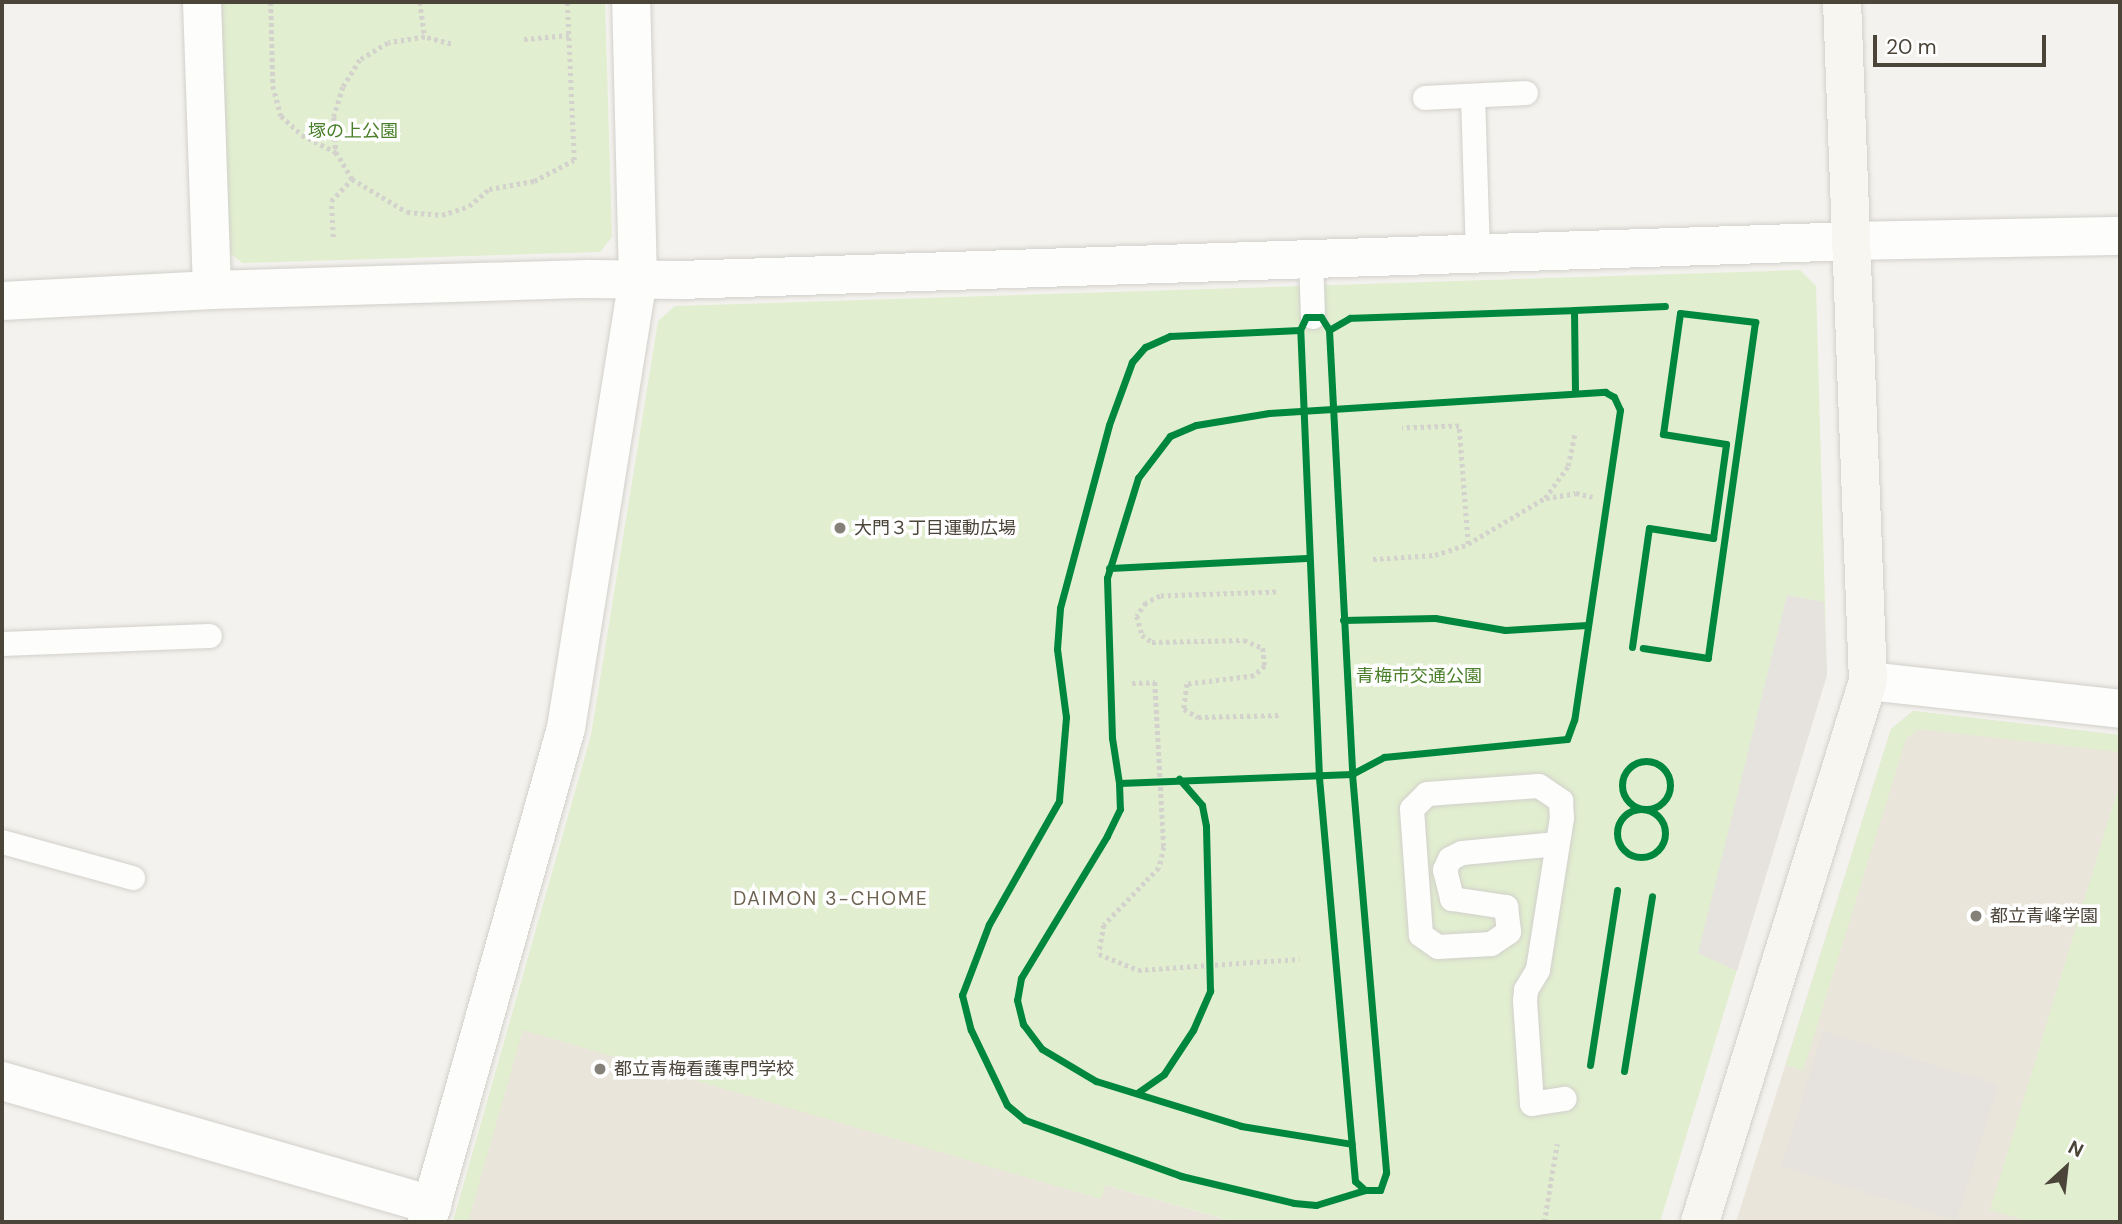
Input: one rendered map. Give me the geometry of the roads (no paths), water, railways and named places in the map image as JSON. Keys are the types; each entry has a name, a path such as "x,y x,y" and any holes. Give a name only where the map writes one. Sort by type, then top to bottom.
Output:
{"street":[{"path":"202,2 212,290"},
{"path":"2,1082 430,1213 566,728 638,280 631,2"},
{"path":"1700,1222 1868,681 1854,241 1847,198 1842,2"},
{"path":"2,300 212,290 1478,256 1854,241 2120,236"},
{"path":"1868,681 2120,709"}],"lane":[{"path":"1425,98 1526,93"},
{"path":"1474,96 1478,256"},
{"path":"1311,259 1313,317"},
{"path":"2,644 210,636"},
{"path":"1557,844 1462,853 1450,859 1445,870 1451,899 1506,907 1509,932 1502,940 1438,947 1421,936 1412,809 1417,800 1427,794 1539,786 1561,801 1557,844 1538,970 1526,990 1527,1066 1532,1104 1565,1099"},
{"path":"2,842 133,878"}],"place":[{"name":"大門３丁目運動広場","path":"840,528"},
{"name":"都立青峰学園","path":"1976,916"},
{"name":"都立青梅看護専門学校","path":"600,1069"}],"district":[{"name":"DAIMON 3-CHOME","path":"831,899"}],"park label":[{"name":"塚の上公園","path":"353,131"},
{"name":"青梅市交通公園","path":"1419,676"}]}
